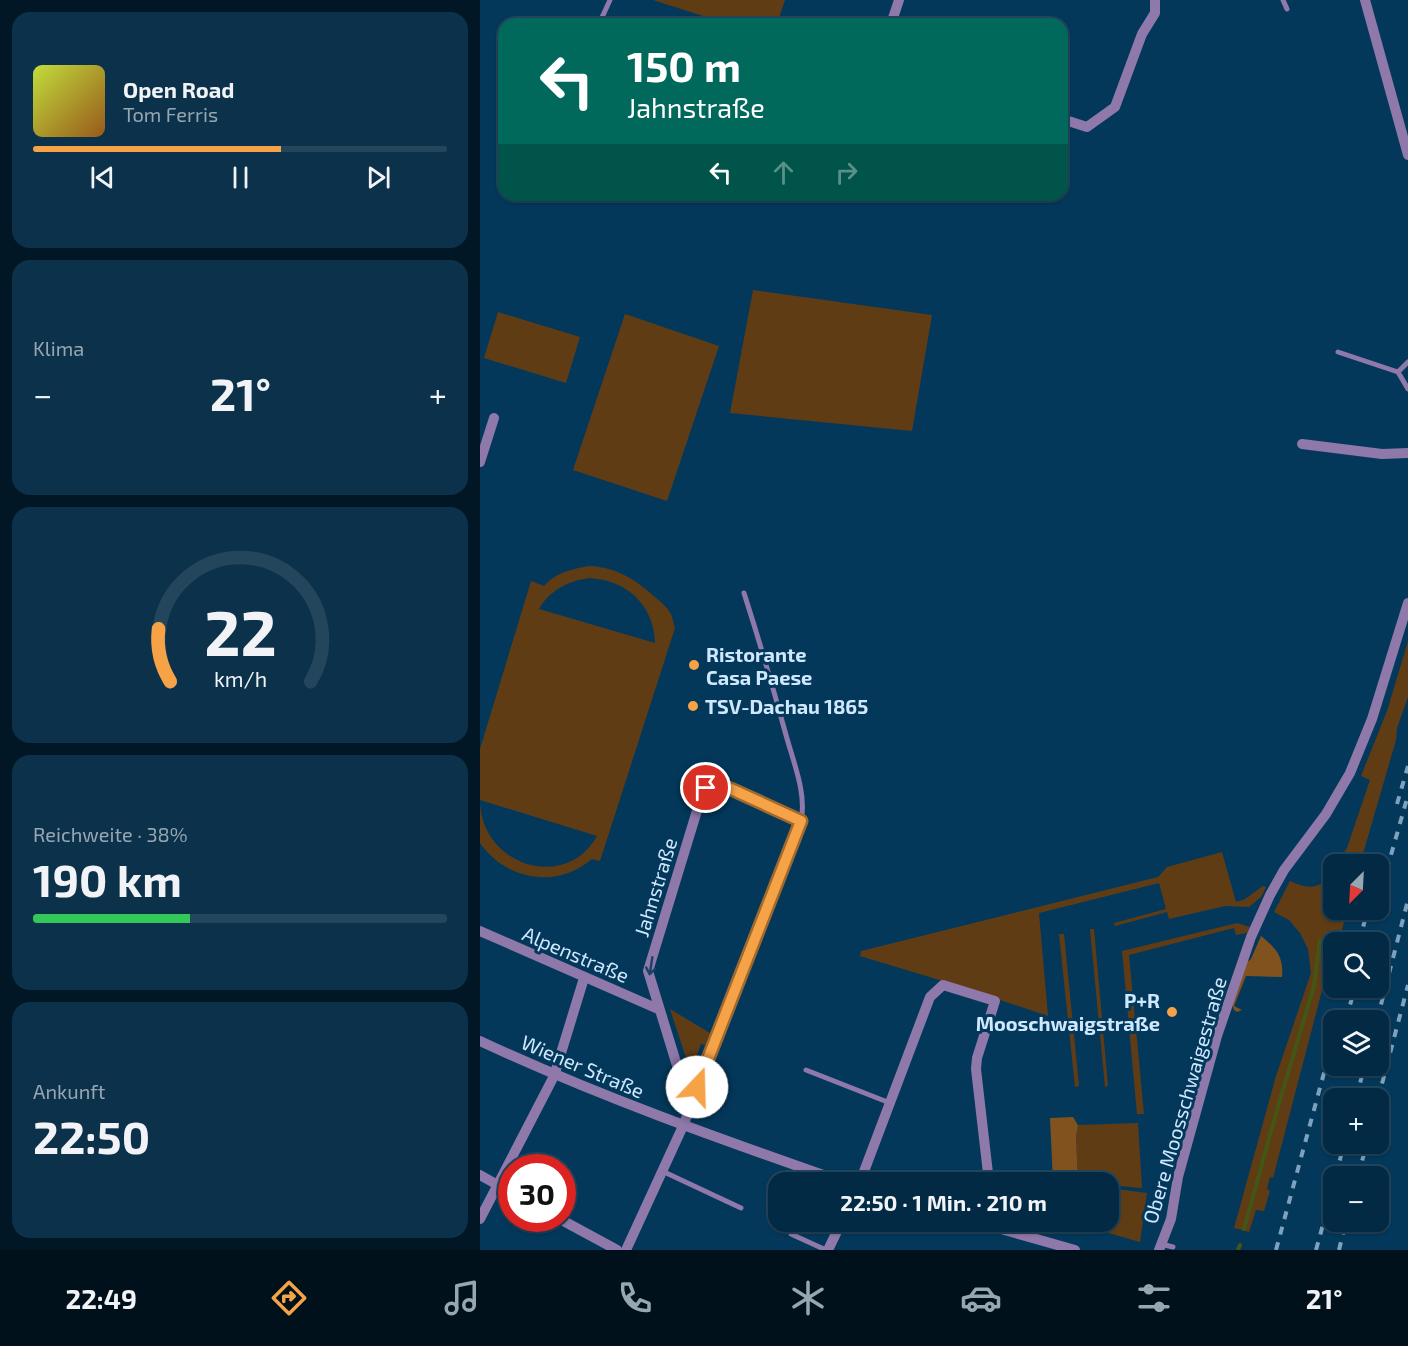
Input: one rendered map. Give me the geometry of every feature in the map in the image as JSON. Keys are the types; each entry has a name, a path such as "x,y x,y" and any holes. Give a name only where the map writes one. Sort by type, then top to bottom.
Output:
{"street":[{"path":"893,18 899,0"},
{"path":"1068,121 1087,127 1115,107 1142,34 1155,13 1155,0"},
{"path":"1365,0 1408,155"},
{"path":"480,462 494,418"},
{"path":"1302,444 1382,454 1408,453"},
{"name":"Obere Moosschwaigestraße","path":"1160,1247 1171,1219 1178,1177 1191,1124 1217,1036 1251,937 1284,870 1332,805 1350,773 1372,719 1408,603"},
{"name":"Jahnstraße","path":"695,1090 679,1072 648,971 703,791 713,786 731,789 801,821"},
{"path":"626,1250 683,1126 701,1074 801,821"},
{"name":"Alpenstraße","path":"480,931 658,1009"},
{"path":"515,1154 554,1076 584,978"},
{"path":"864,1172 930,997 943,986 994,1001 977,1058 976,1069 988,1172"},
{"name":"Wiener Straße","path":"480,1041 554,1076 683,1126 814,1172"},
{"path":"480,1175 498,1185"},
{"path":"480,1220 498,1188"},
{"path":"576,1228 617,1250"},
{"path":"827,1250 836,1232"},
{"path":"1020,1232 1075,1250"}],"lane":[{"path":"601,18 610,0"},
{"path":"1283,0 1287,9"},
{"path":"1338,352 1398,372 1408,389"},
{"path":"1398,372 1408,362"},
{"path":"744,592 764,652 798,780 803,810 801,821"},
{"path":"806,1070 890,1103"},
{"path":"663,1171 741,1208"},
{"path":"791,1234 827,1250"},
{"path":"1160,1247 1173,1247"}],"shaded area":[{"path":"653,0 785,0 779,18 709,18"},
{"path":"753,290 932,315 912,431 730,413"},
{"path":"498,312 580,337 566,383 484,358"},
{"path":"625,314 719,346 667,501 573,470"},
{"path":"589,566 616,572 648,591 666,607 671,614 675,628 600,861 592,859 564,874 548,877 518,873 491,856 480,843 480,801 484,823 494,841 509,855 527,864 546,867 565,864 583,853 597,836 480,800 480,749 531,581 544,586 570,570","holes":["589,578 603,580 626,589 644,606 650,617 655,643 539,609 548,597 567,584"]},
{"path":"1408,641 1408,697 1397,728 1396,740 1363,854 1343,854 1370,780 1361,776 1387,711"},
{"path":"1222,852 1236,902 1245,899 1263,886 1266,887 1261,897 1249,907 1225,906 1169,919 1167,912 1115,926 1114,923 1166,909 1159,883 1039,913 1048,1016 860,956 861,951 1158,877 1167,867"},
{"path":"1290,881 1309,887 1323,882 1323,920 1345,920 1341,932 1323,932 1323,986 1273,1178 1270,1177 1267,1189 1270,1191 1264,1211 1256,1210 1249,1232 1234,1228 1276,1076 1311,973 1308,949 1300,933 1289,920 1274,912"},
{"path":"1237,923 1250,927 1247,933 1236,935 1234,928 1129,955 1144,1114 1137,1114 1122,951"},
{"path":"1090,929 1094,929 1108,1086 1105,1087"},
{"path":"1059,934 1064,934 1079,1086 1075,1087"},
{"path":"1261,936 1278,954 1282,964 1282,977 1246,976 1234,1006 1242,1010 1237,1012 1232,1004 1244,965 1251,959"},
{"path":"670,1009 710,1033 705,1045 701,1044 697,1055 700,1057 693,1071 689,1067"},
{"path":"1073,1117 1078,1125 1076,1137 1078,1172 1053,1172 1050,1118"},
{"path":"1138,1123 1142,1188 1119,1186 1119,1172 1078,1172 1076,1137 1078,1125"},
{"path":"1119,1189 1147,1193 1140,1242 1105,1232 1119,1232"}],"waterway":[{"path":"1244,1229 1314,986 1320,940"},
{"path":"1238,1250 1240,1245"}],"railway":[{"path":"1397,804 1408,766"},
{"path":"1389,862 1408,795"},
{"path":"1380,1010 1408,900"},
{"path":"1362,932 1365,920"},
{"path":"1381,1088 1408,985"},
{"path":"1349,1010 1352,998"},
{"path":"1276,1250 1323,1076"},
{"path":"1359,1088 1362,1076"},
{"path":"1338,1166 1341,1154"},
{"path":"1361,1166 1364,1154"},
{"path":"1316,1250 1323,1225"},
{"path":"1339,1250 1343,1232"}],"place":[{"name":"Ristorante Casa Paese","path":"694,665"},
{"name":"TSV-Dachau 1865","path":"693,706"},
{"name":"P+R Mooschwaigstraße","path":"1172,1012"}],"route":[{"path":"697,1087 801,821 731,789 722,786 706,788"}]}
